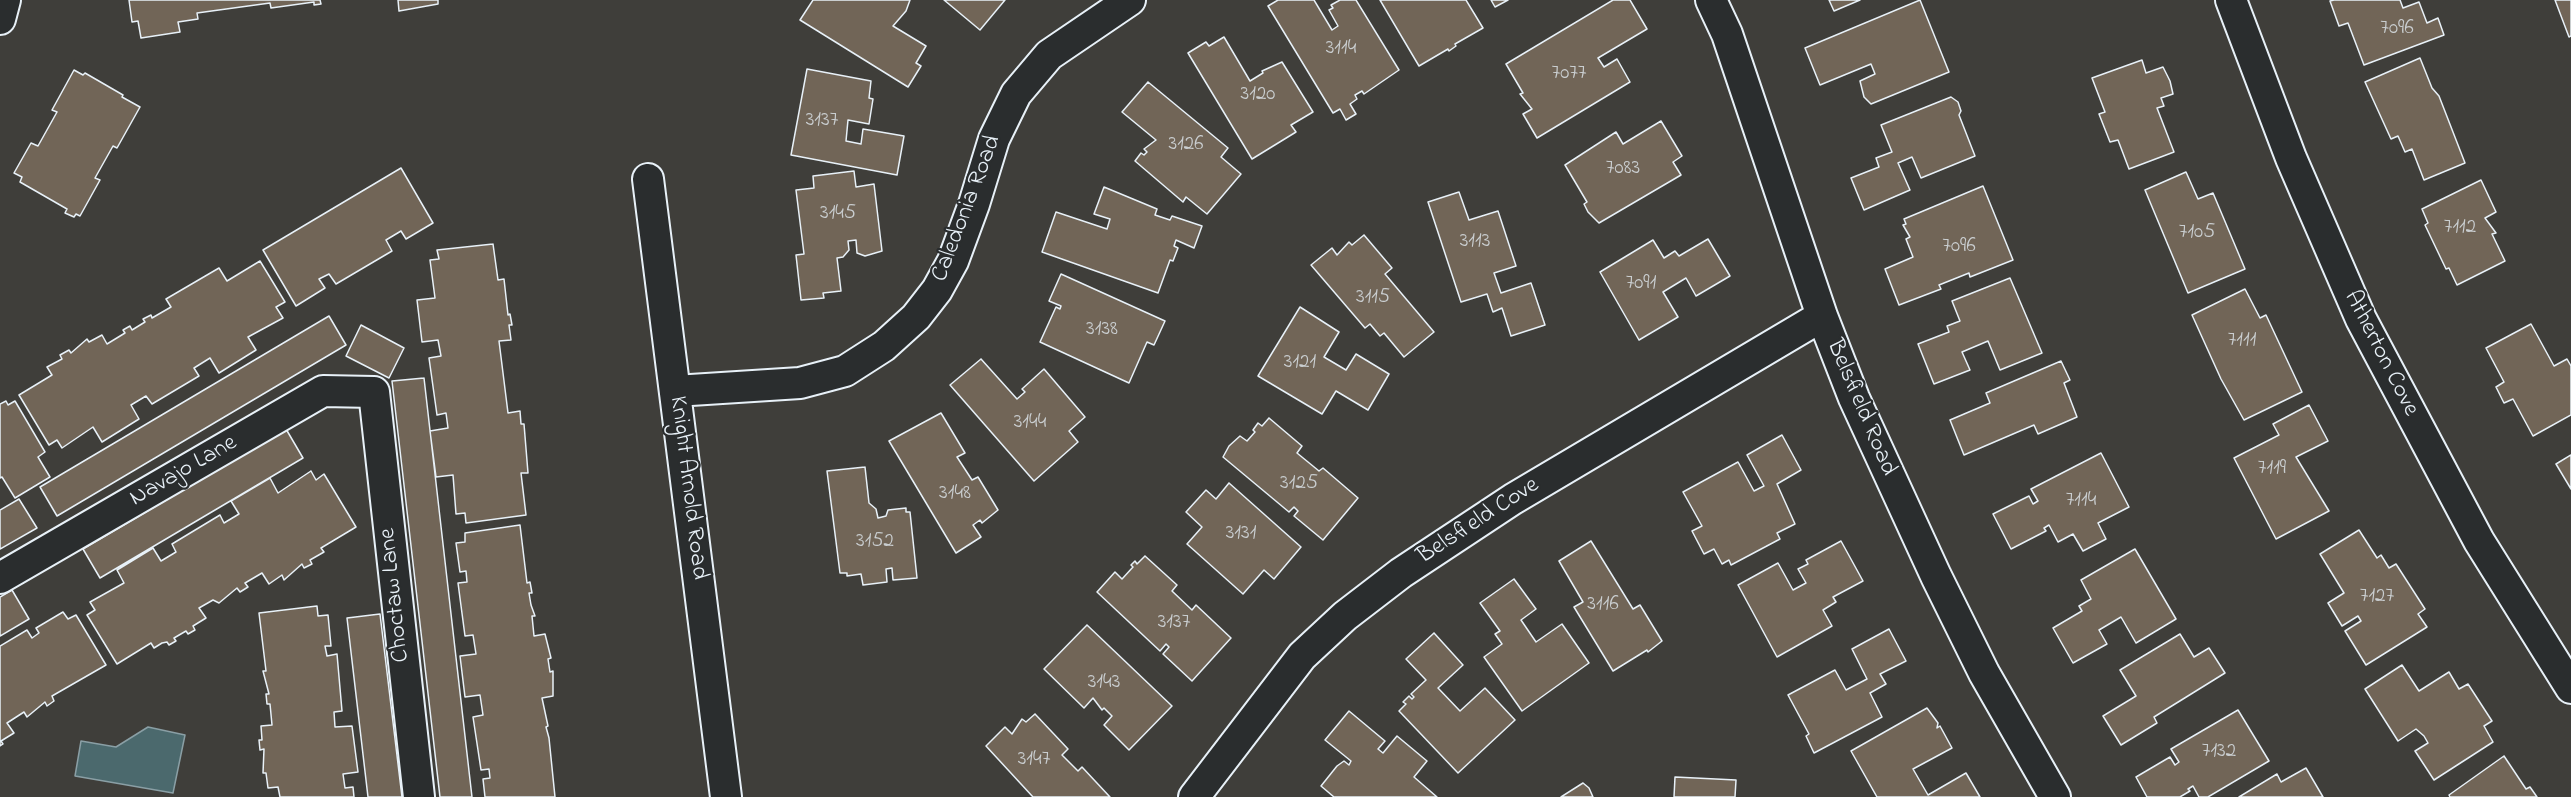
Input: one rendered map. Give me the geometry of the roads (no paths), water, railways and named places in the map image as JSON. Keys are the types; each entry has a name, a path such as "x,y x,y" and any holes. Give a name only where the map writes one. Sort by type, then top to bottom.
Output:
{"street":[{"path":"0,19 4,0"},
{"name":"Caledonia Road","path":"675,391 800,383 845,371 884,346 916,317 937,290 953,261 994,139 1016,94 1049,55 1130,0"},
{"name":"Belsfield Road","path":"1711,0 1726,34 1822,316 1882,461 1984,673 2055,797"},
{"name":"Atherton Cove","path":"2231,0 2291,158 2330,253 2361,319 2479,541 2571,688"},
{"name":"Knight Arnold Road","path":"648,179 726,797"},
{"name":"Belsfield Cove","path":"1194,797 1302,656 1345,616 1401,573 1513,499 1822,316"},
{"name":"Navajo Lane","path":"0,578 323,391 374,392"},
{"name":"Choctaw Lane","path":"374,392 419,797"}],"water":[{"path":"148,727 185,735 173,793 75,776 81,741 116,747"}]}
